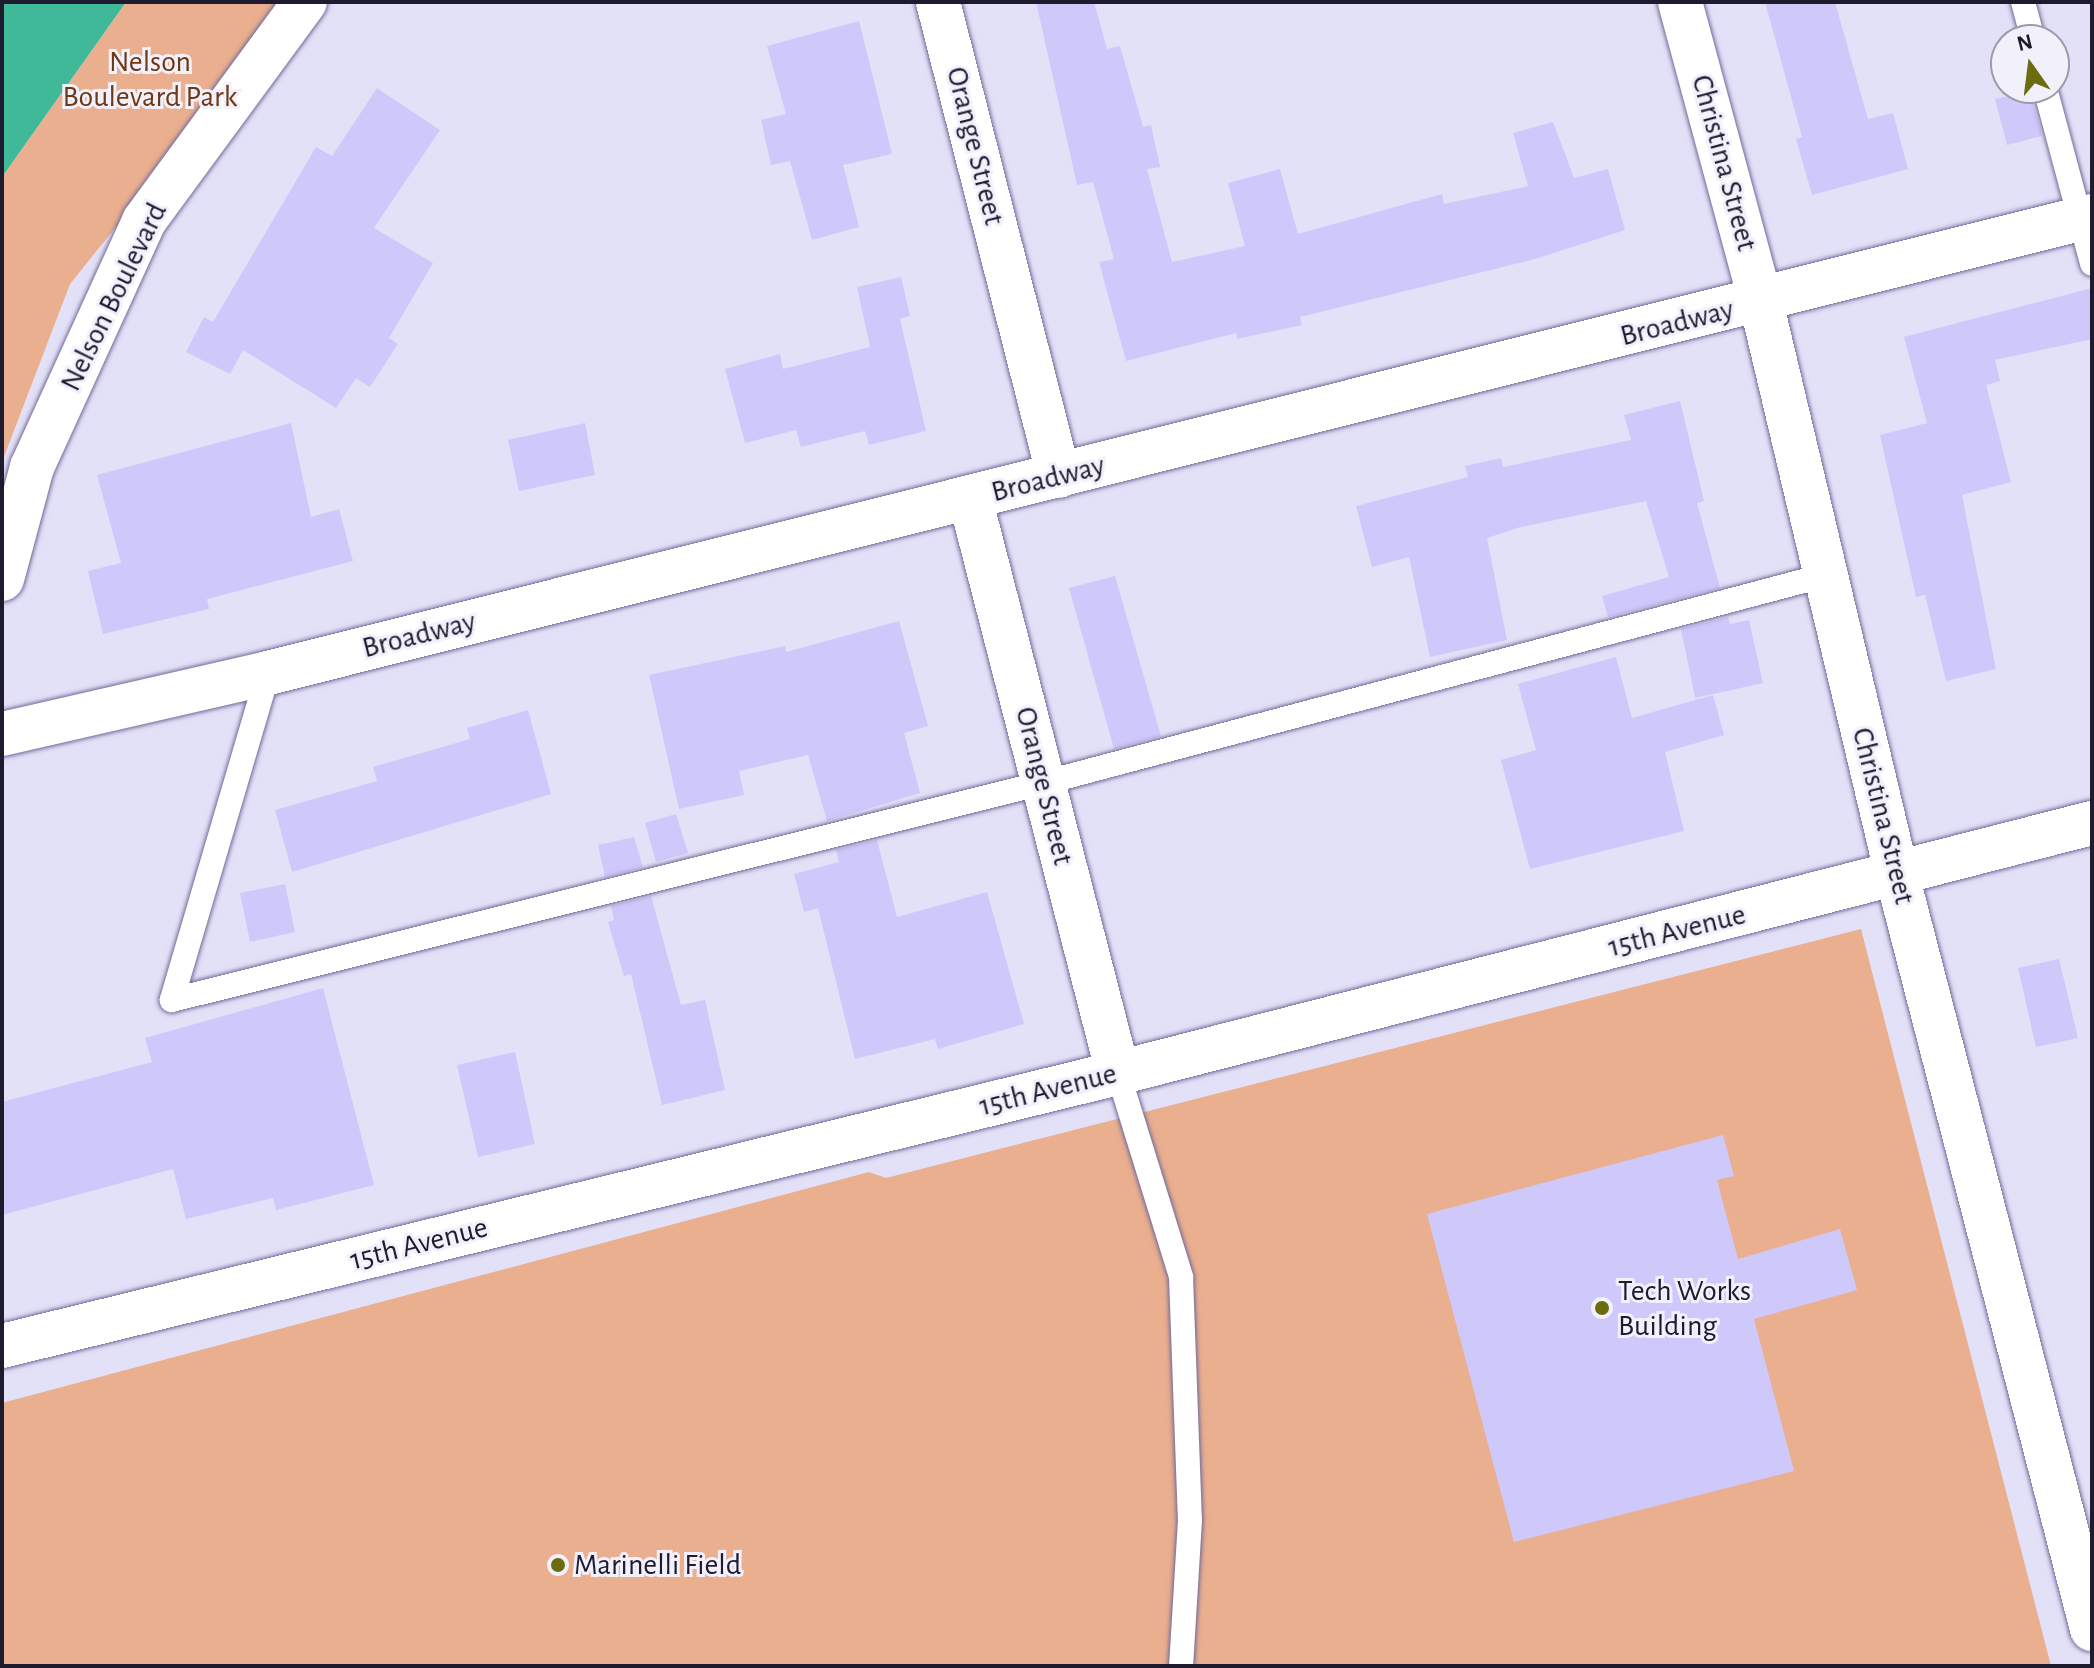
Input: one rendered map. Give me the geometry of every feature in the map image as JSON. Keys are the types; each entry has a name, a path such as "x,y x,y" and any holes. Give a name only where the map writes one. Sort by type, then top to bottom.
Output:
{"street":[{"name":"Nelson Boulevard","path":"2,579 32,467 144,221 305,2"},
{"name":"Orange Street","path":"938,2 1059,476"},
{"name":"Christina Street","path":"1680,2 1761,302 1897,875 2092,1629"},
{"name":"Broadway","path":"2,734 268,673 1761,302 2086,218"},
{"name":"Orange Street","path":"970,498 1118,1073"},
{"name":"15th Avenue","path":"2,1346 1118,1073 2092,823"}],"lane":[{"path":"2023,2 2029,24"},
{"path":"2050,104 2086,218 2092,264"},
{"path":"268,673 172,1000 1043,783 1826,575"},
{"path":"1118,1073 1181,1277 1190,1520 1181,1666"}],"green space":[{"name":"Nelson Boulevard Park","path":"126,2 280,2 202,120 70,284 2,462 2,177"},
{"path":"1861,929 2051,1666 2,1666 2,1403 869,1172 886,1178"}],"shaded area":[{"path":"2,2 126,2 2,177"}],"building":[{"path":"1036,2 1094,2 1107,49 1120,46 1143,127 1151,125 1160,167 1147,169 1172,262 1245,246 1228,183 1280,169 1298,234 1442,194 1444,204 1528,186 1513,133 1553,122 1574,178 1608,169 1625,230 1535,259 1300,317 1302,325 1237,339 1236,333 1126,361 1099,262 1114,259 1093,182 1077,185"},
{"path":"1765,2 1835,2 1868,119 1893,113 1908,169 1812,195 1796,139 1802,137"},
{"path":"859,21 892,154 843,165 859,227 812,240 790,161 771,165 761,120 786,114 767,46"},
{"path":"377,88 440,130 374,228 433,263 389,338 398,344 370,387 356,378 336,408 243,350 230,374 186,352 204,317 213,322 316,147 332,156"},
{"path":"1996,104 2033,104 2042,136 2007,145"},
{"path":"901,277 910,316 900,319 926,431 869,445 865,431 801,447 796,430 745,443 725,369 780,354 783,369 870,347 857,287"},
{"path":"2092,288 2092,339 1995,360 2000,381 1986,385 2011,482 1962,495 1996,669 1946,681 1925,595 1916,597 1880,435 1927,423 1904,337"},
{"path":"1680,401 1704,501 1697,503 1720,588 1608,617 1602,596 1669,577 1646,501 1517,528 1487,538 1507,640 1430,657 1409,557 1372,567 1356,506 1468,477 1465,466 1501,458 1503,467 1631,440 1624,415"},
{"path":"291,423 311,517 339,509 353,561 207,599 209,609 103,634 88,571 121,563 97,475"},
{"path":"585,423 595,475 519,491 508,440"},
{"path":"1115,576 1161,736 1114,749 1069,588"},
{"path":"1728,617 1730,624 1749,620 1763,683 1695,698 1681,629"},
{"path":"899,621 928,726 904,733 920,793 827,821 808,755 739,771 744,795 679,809 649,675 785,646 786,652"},
{"path":"1616,657 1632,718 1713,695 1724,735 1665,752 1684,831 1530,869 1501,760 1536,750 1518,684"},
{"path":"528,710 551,794 292,872 275,810 377,781 373,767 470,739 467,728"},
{"path":"676,814 688,853 656,862 645,823"},
{"path":"634,837 643,867 605,877 598,845"},
{"path":"877,840 897,917 987,892 1024,1024 938,1049 935,1039 855,1059 818,908 804,912 794,874 839,862 836,850"},
{"path":"285,884 295,932 250,942 240,893"},
{"path":"651,896 681,1005 705,1000 725,1090 662,1105 631,974 624,976 608,922 614,920 611,906"},
{"path":"2059,959 2078,1038 2036,1047 2018,968"},
{"path":"323,988 374,1185 276,1210 273,1198 186,1219 173,1169 2,1215 2,1102 152,1062 145,1038"},
{"path":"515,1052 535,1144 478,1157 457,1065"},
{"name":"Tech Works Building","path":"1723,1135 1734,1176 1717,1180 1738,1259 1840,1229 1857,1290 1754,1319 1794,1471 1514,1542 1427,1214"}],"place":[{"name":"Tech Works Building","path":"1602,1308"},
{"name":"Marinelli Field","path":"558,1565"}]}
